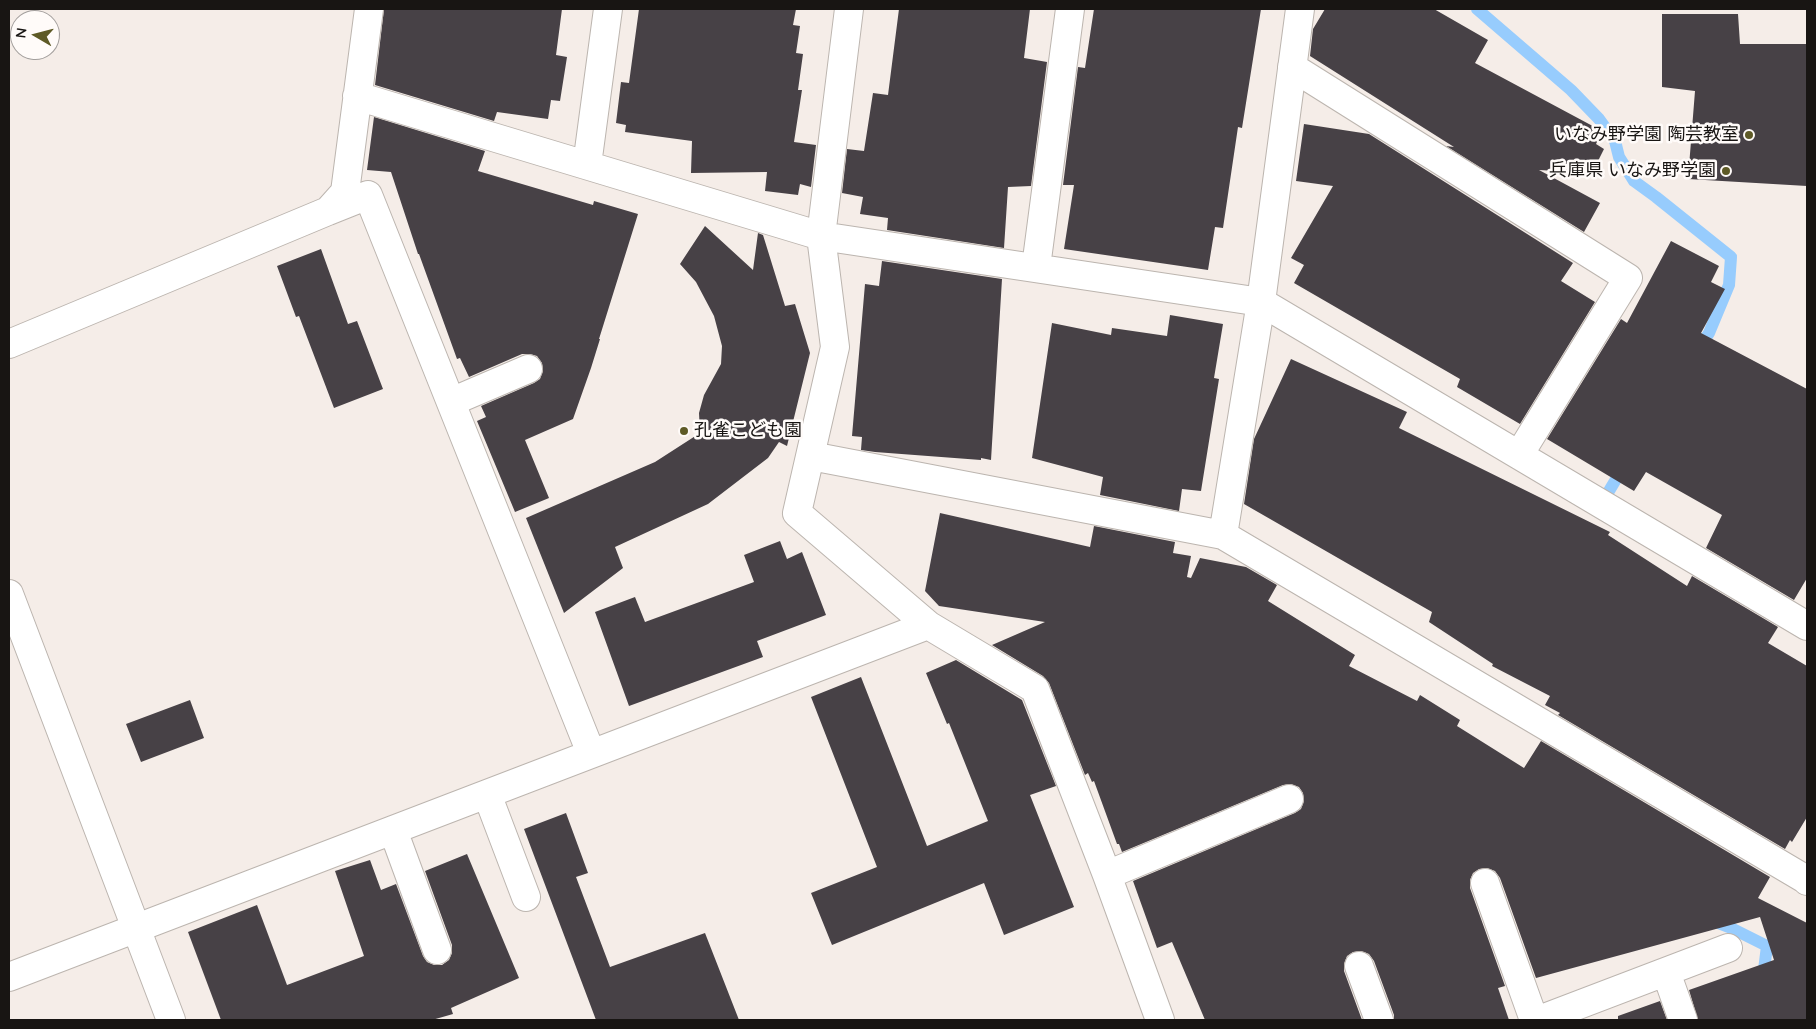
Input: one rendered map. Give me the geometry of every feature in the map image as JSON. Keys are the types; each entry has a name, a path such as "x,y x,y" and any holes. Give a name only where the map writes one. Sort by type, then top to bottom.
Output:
{"street":[{"path":"328,210 345,192 369,9"},
{"path":"587,165 608,9"},
{"path":"849,9 821,236 835,347 797,513 928,625 1035,689 1107,875 1160,1020"},
{"path":"1036,267 1070,9"},
{"path":"1223,535 1261,302 1300,9"},
{"path":"1292,67 1628,278 1519,455"},
{"path":"357,96 821,236 1261,302 1807,626"},
{"path":"9,344 368,195 591,754"},
{"path":"451,402 528,369"},
{"path":"811,456 1223,535 1807,878"},
{"path":"9,594 171,1020"},
{"path":"9,976 928,625"},
{"path":"487,794 526,897"},
{"path":"1107,875 1288,799"},
{"path":"393,830 437,950"},
{"path":"1485,883 1534,1020"},
{"path":"1539,1020 1728,948"},
{"path":"1359,966 1379,1020"},
{"path":"1666,972 1683,1020"}],"building":[{"path":"384,9 562,9 556,55 567,57 560,101 551,100 548,119 497,112 494,121 375,85"},
{"path":"639,9 796,9 793,25 800,26 796,53 803,54 798,90 802,90 794,142 816,145 811,187 800,184 798,195 765,191 767,172 691,173 692,141 625,132 626,125 616,123 621,82 629,83"},
{"path":"899,9 1030,9 1024,58 1047,62 1031,186 1008,187 1004,248 887,230 888,218 860,214 863,197 842,193 847,149 864,151 873,93 888,95"},
{"path":"1094,9 1261,9 1242,128 1238,127 1223,228 1215,227 1208,270 1064,249 1074,185 1063,185 1078,67 1085,68"},
{"path":"1325,9 1434,9 1488,40 1475,63 1602,131 1596,144 1604,149 1592,173 1539,170 1600,203 1584,232 1446,146 1454,147 1310,56 1313,29"},
{"name":"いなみ野学園 陶芸教室","path":"1662,14 1738,14 1740,44 1807,44 1807,186 1688,179 1695,91 1662,87"},
{"path":"374,117 485,151 478,171 593,205 594,201 638,214 591,368 573,419 525,440 549,498 515,512 477,421 486,417 481,406 540,379 543,371 542,363 537,356 522,354 469,377 460,358 457,359 418,254 391,172 367,170"},
{"path":"1304,124 1369,134 1573,263 1561,281 1595,302 1520,424 1457,387 1460,379 1294,283 1304,265 1291,258 1333,186 1296,181"},
{"path":"705,226 753,270 758,233 763,235 785,306 795,304 810,353 787,446 779,442 768,458 708,504 615,547 623,568 564,613 526,518 655,462 700,433 699,413 704,395 721,364 722,346 714,316 696,282 680,264"},
{"path":"1671,241 1719,266 1711,282 1725,289 1701,333 1807,389 1807,578 1794,600 1706,548 1722,515 1646,472 1634,491 1547,439 1621,319 1627,323"},
{"path":"321,249 348,324 357,321 383,389 334,408 299,316 296,317 277,266"},
{"path":"882,261 1002,279 991,460 861,450 862,437 852,436 865,284 879,286"},
{"path":"1170,315 1223,324 1214,378 1219,379 1201,491 1182,489 1179,511 1100,495 1103,477 1032,458 1052,323 1111,335 1112,328 1167,336"},
{"path":"1291,359 1407,412 1399,428 1610,532 1608,535 1687,586 1692,576 1778,627 1768,643 1807,666 1807,817 1792,842 1790,840 1785,849 1558,715 1560,713 1545,705 1550,696 1492,666 1493,664 1429,622 1432,612 1244,504 1254,439"},
{"path":"940,513 1090,547 1094,526 1175,542 1173,553 1191,556 1187,577 1191,578 1200,558 1246,567 1277,585 1268,601 1355,655 1349,666 1417,701 1420,695 1460,720 1457,726 1524,768 1541,741 1770,877 1758,898 1807,923 1807,1020 1698,1020 1689,990 1774,960 1760,917 1536,978 1500,878 1495,871 1487,868 1479,869 1473,873 1470,880 1470,888 1505,986 1498,988 1509,1020 1394,1020 1394,1015 1374,961 1369,954 1361,951 1353,952 1347,956 1344,971 1362,1020 1205,1020 1172,942 1157,948 1133,881 1295,813 1301,809 1304,801 1303,793 1299,787 1291,784 1283,785 1122,852 1119,844 1117,844 1094,781 1092,782 1088,773 1085,775 1049,683 1043,676 992,645 1045,622 939,606 925,591"},
{"path":"780,541 787,559 802,552 826,615 757,641 763,657 629,706 595,612 635,597 645,622 754,582 744,555"},
{"path":"956,660 1022,700 1056,786 1030,795 1074,907 1004,935 984,883 832,945 811,893 877,867 811,697 861,677 927,846 988,821 949,723 947,724 926,673"},
{"path":"190,700 204,738 141,762 126,724"},
{"path":"566,813 588,873 576,877 610,967 705,933 739,1020 596,1020 524,829"},
{"path":"467,854 519,978 451,1008 453,1014 432,1020 221,1020 188,932 257,905 287,985 364,956 335,871 370,860 381,890 396,884 423,956 427,962 434,965 442,965 449,960 452,953 452,945 425,871"},
{"path":"1660,1001 1667,1020 1618,1020 1618,1016"}],"waterway":[{"path":"1477,9 1571,90 1599,119 1615,141 1619,157 1634,181 1731,257 1729,285 1709,333 1698,350"},
{"path":"1606,496 1624,466"},
{"path":"1713,921 1767,946 1763,978"}],"place":[{"name":"いなみ野学園 陶芸教室","path":"1749,135"},
{"name":"兵庫県 いなみ野学園","path":"1726,171"},
{"name":"孔雀こども園","path":"684,431"}]}
